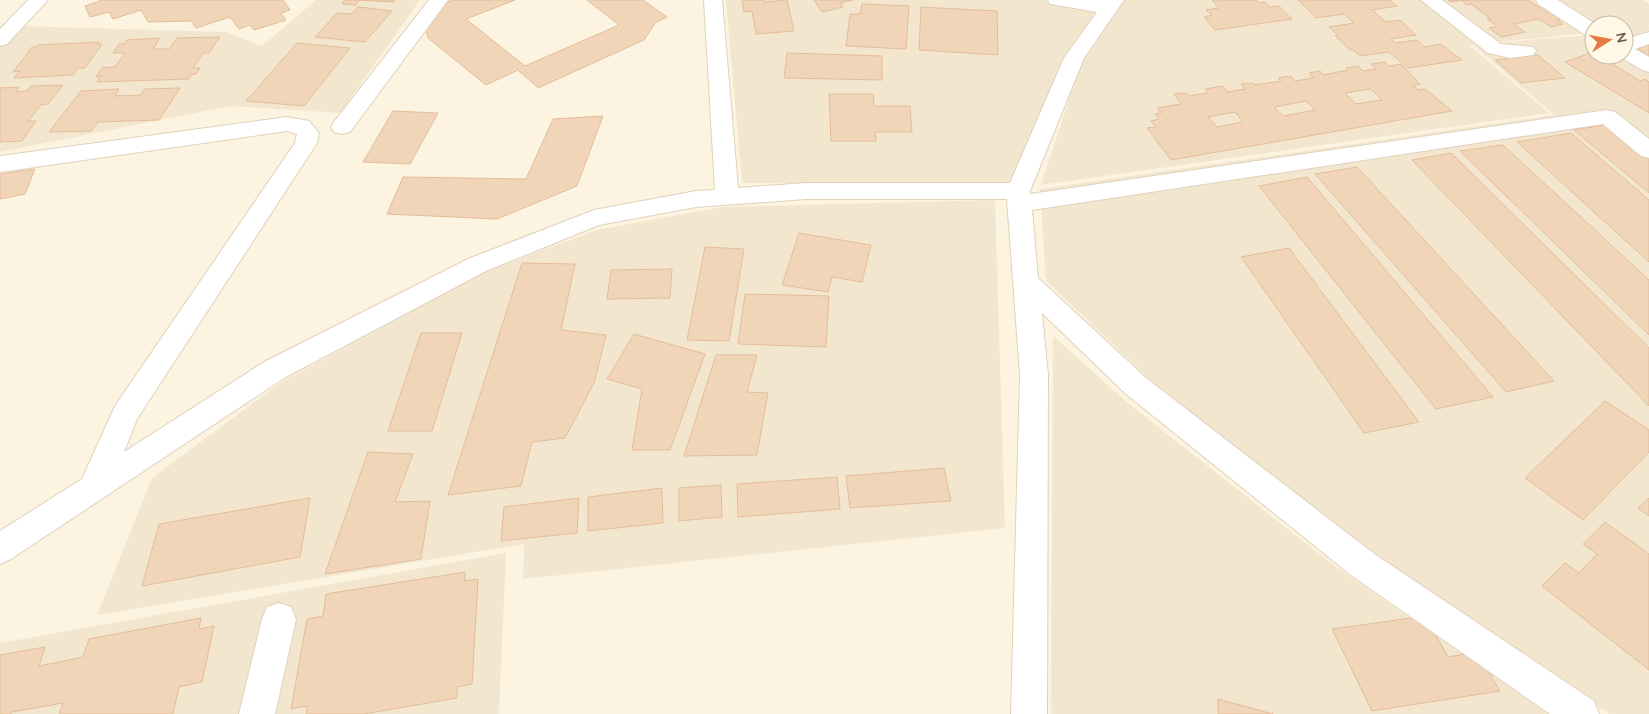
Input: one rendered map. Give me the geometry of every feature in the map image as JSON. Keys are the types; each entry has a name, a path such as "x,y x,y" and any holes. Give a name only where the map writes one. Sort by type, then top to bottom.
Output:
{"street":[{"path":"0,40 39,0"},
{"path":"342,128 439,0"},
{"path":"713,0 727,197"},
{"path":"1057,0 1112,4"},
{"path":"1430,0 1495,49 1510,52 1526,51"},
{"path":"1545,0 1584,25"},
{"path":"1029,714 1034,375 1019,197 1074,58 1112,4"},
{"path":"1634,43 1649,38"},
{"path":"1634,57 1649,66"},
{"path":"0,549 274,370 477,265 594,218 696,199 806,191 1019,197 1607,117 1649,151"},
{"path":"0,164 287,124 302,126 308,133 306,143 125,414 94,487"},
{"path":"1027,284 1136,386 1362,564 1581,714"},
{"path":"256,714 279,619"}],"shaded area":[{"path":"316,0 420,0 340,113 230,106 0,152 0,45 18,26 226,32 262,46"},
{"path":"726,0 1104,0 1066,56 1013,183 742,183"},
{"path":"1122,0 1643,0 1649,4 1649,70 1634,61 1634,15 1584,15 1584,33 1469,45 1549,113 1041,185 1082,59"},
{"path":"1584,35 1584,65 1634,65 1634,62 1649,71 1649,714 1609,714 1378,556 1161,390 1046,281 1040,189 1554,115 1473,45"},
{"path":"995,200 1005,528 523,579 524,544 97,615 152,478 280,383 486,271 597,230 722,207"},
{"path":"1053,336 1129,404 1332,564 1548,714 1051,714"},
{"path":"506,553 499,714 0,714 0,643"}],"building":[{"path":"102,0 283,0 290,10 281,13 286,20 254,30 250,25 239,29 230,17 196,28 191,21 148,22 141,10 113,19 109,12 90,17 85,6"},
{"path":"345,0 359,0 356,5 342,4"},
{"path":"359,0 395,0 393,2"},
{"path":"453,0 515,0 466,19 525,66 619,25 587,0 643,0 667,17 656,22 644,40 538,88 518,70 486,85 428,38 424,23 435,7"},
{"path":"742,0 764,0 764,2 787,0 794,31 756,34 752,11 744,12"},
{"path":"814,0 853,0 840,3 843,7 822,12"},
{"path":"1212,0 1256,0 1259,3 1265,2 1269,7 1279,6 1292,19 1215,30 1204,17 1212,15 1206,10 1219,8"},
{"path":"1298,0 1390,0 1397,6 1372,10 1386,22 1400,20 1416,35 1391,39 1395,43 1417,40 1424,47 1440,44 1462,60 1408,68 1389,52 1360,56 1353,50 1350,50 1335,36 1338,35 1329,27 1354,23 1344,14 1316,18"},
{"path":"1461,0 1528,0 1546,12 1553,11 1565,19 1557,20 1563,24 1551,27 1539,19 1514,24 1525,32 1501,37 1489,28 1497,26 1487,19 1491,19 1471,4 1467,5"},
{"path":"862,4 909,6 906,49 846,46 850,14 860,14"},
{"path":"358,7 392,11 365,42 315,37 337,13 352,14"},
{"path":"921,7 997,11 998,55 919,50"},
{"path":"220,37 209,53 203,53 193,68 200,68 189,79 97,82 101,76 96,77 102,68 115,67 125,53 113,53 119,44 124,44 127,40 160,38 153,49 169,49 177,38"},
{"path":"1649,41 1649,59 1641,54 1645,53 1636,48"},
{"path":"99,42 97,44 102,44 85,68 78,68 73,75 14,78 20,71 13,72 32,47 37,47 38,45"},
{"path":"297,43 350,48 304,106 246,101"},
{"path":"787,53 882,56 882,80 784,78"},
{"path":"1538,55 1565,78 1521,83 1495,60"},
{"path":"1584,55 1584,65 1614,65 1640,81 1645,79 1649,82 1649,113 1565,62"},
{"path":"1385,62 1389,66 1401,64 1420,84 1413,85 1418,90 1425,89 1452,111 1171,160 1147,128 1156,127 1151,121 1159,119 1155,114 1161,113 1157,108 1181,104 1174,94 1186,93 1188,96 1208,93 1205,89 1223,86 1228,92 1245,89 1241,84 1253,83 1255,85 1281,81 1278,78 1291,76 1295,81 1313,78 1309,73 1320,71 1323,75 1358,66 1363,71 1376,69 1371,64","holes":["1371,89 1382,100 1356,104 1345,93","1306,101 1315,110 1283,116 1274,107","1235,112 1243,122 1217,127 1208,117"]},
{"path":"63,85 48,104 41,105 28,121 36,121 22,141 0,142 0,88 19,87 16,92 27,91 31,86"},
{"path":"180,88 159,120 98,122 91,131 49,132 81,91 119,89 115,96 140,95 145,89"},
{"path":"829,94 873,94 874,106 910,106 912,132 875,132 876,141 831,141"},
{"path":"393,111 438,113 410,164 363,162"},
{"path":"603,116 577,186 497,219 387,214 403,177 526,179 553,119"},
{"path":"1616,123 1649,150 1649,193 1574,130"},
{"path":"1571,133 1649,200 1649,262 1517,142"},
{"path":"1503,145 1649,280 1649,335 1460,151"},
{"path":"1451,153 1649,348 1649,406 1412,160"},
{"path":"1357,167 1554,381 1506,392 1315,174"},
{"path":"35,169 25,194 0,199 0,174"},
{"path":"1307,177 1493,397 1436,409 1259,186"},
{"path":"799,233 871,245 862,282 832,277 828,292 782,285"},
{"path":"705,247 744,249 729,341 687,340"},
{"path":"1289,248 1419,422 1364,433 1241,257"},
{"path":"522,263 575,264 561,330 606,335 594,383 565,438 532,442 521,486 448,495"},
{"path":"672,269 670,298 607,299 611,270"},
{"path":"745,294 829,296 826,347 738,344"},
{"path":"421,333 462,333 432,431 388,431"},
{"path":"634,334 705,354 670,450 632,450 642,389 607,379"},
{"path":"716,355 757,355 747,392 768,393 757,455 684,456"},
{"path":"1605,401 1649,430 1649,452 1583,520 1525,478"},
{"path":"368,452 413,454 395,502 430,501 421,559 325,574"},
{"path":"944,468 951,501 850,508 846,476"},
{"path":"837,477 840,509 738,517 737,484"},
{"path":"721,485 722,517 679,521 679,488"},
{"path":"662,488 663,523 588,531 588,497"},
{"path":"310,498 300,557 142,586 159,524"},
{"path":"579,498 577,533 501,541 504,507"},
{"path":"1649,498 1649,516 1638,508"},
{"path":"1605,522 1649,554 1649,670 1542,586 1565,563 1579,573 1597,554 1583,544"},
{"path":"465,572 465,581 478,579 472,684 457,687 457,698 364,714 306,714 307,706 291,709 307,619 323,616 326,594"},
{"path":"1425,616 1448,657 1477,652 1500,691 1372,711 1332,629"},
{"path":"201,618 199,629 214,626 202,682 179,687 173,714 59,714 63,703 12,712 11,714 0,714 0,655 45,647 39,666 83,657 89,639"},
{"path":"1218,699 1273,714 1218,714"}]}
